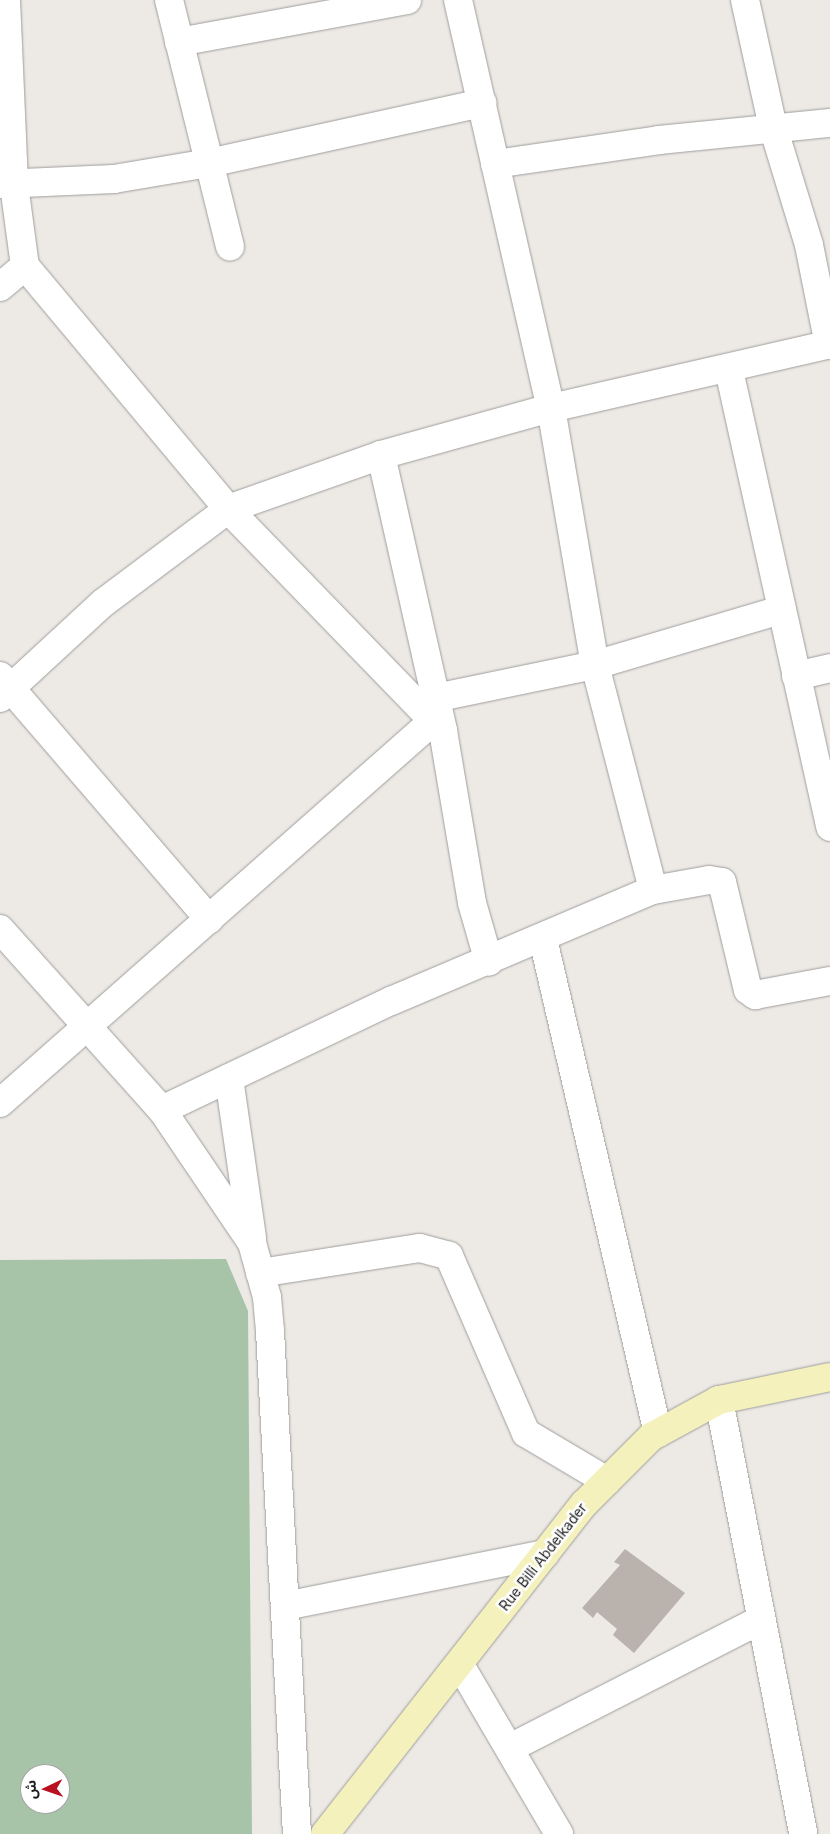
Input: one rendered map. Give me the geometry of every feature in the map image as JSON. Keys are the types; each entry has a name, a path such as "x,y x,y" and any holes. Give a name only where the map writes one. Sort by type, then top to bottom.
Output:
{"street":[{"path":"6,0 7,185 25,266 228,509 437,717"},
{"path":"168,0 230,246"},
{"path":"179,42 407,0"},
{"path":"458,0 551,408 595,665 653,890"},
{"path":"209,919 4,688 103,603 228,509 381,455 551,408 729,370 829,344 809,245 773,127 745,0"},
{"path":"7,185 114,179 209,164 482,103"},
{"path":"495,164 773,127 830,123"},
{"path":"0,287 25,266"},
{"path":"729,370 830,827"},
{"path":"381,455 437,717 472,903 489,962"},
{"path":"0,1103 437,717 595,665 781,610"},
{"path":"796,676 830,668"},
{"path":"162,1110 391,1001 489,962 653,890 709,880 722,882 748,990 755,995 830,981"},
{"path":"0,929 162,1110 257,1262"},
{"path":"543,939 658,1433"},
{"path":"229,1078 257,1262 270,1331 297,1834"},
{"path":"257,1262 420,1248 448,1256 526,1433 607,1481"},
{"name":"Rue Billi Abdelkader","path":"327,1833 545,1554 607,1481 658,1433 719,1400 830,1377"},
{"path":"719,1400 760,1620 803,1834"},
{"path":"285,1606 545,1554"},
{"path":"510,1748 760,1620"},
{"path":"460,1665 559,1834"}],"green space":[{"path":"226,1259 248,1311 252,1834 0,1834 0,1260"}],"building":[{"path":"625,1549 685,1593 634,1653 613,1635 617,1629 597,1612 593,1618 582,1608 620,1565 614,1562"}]}
